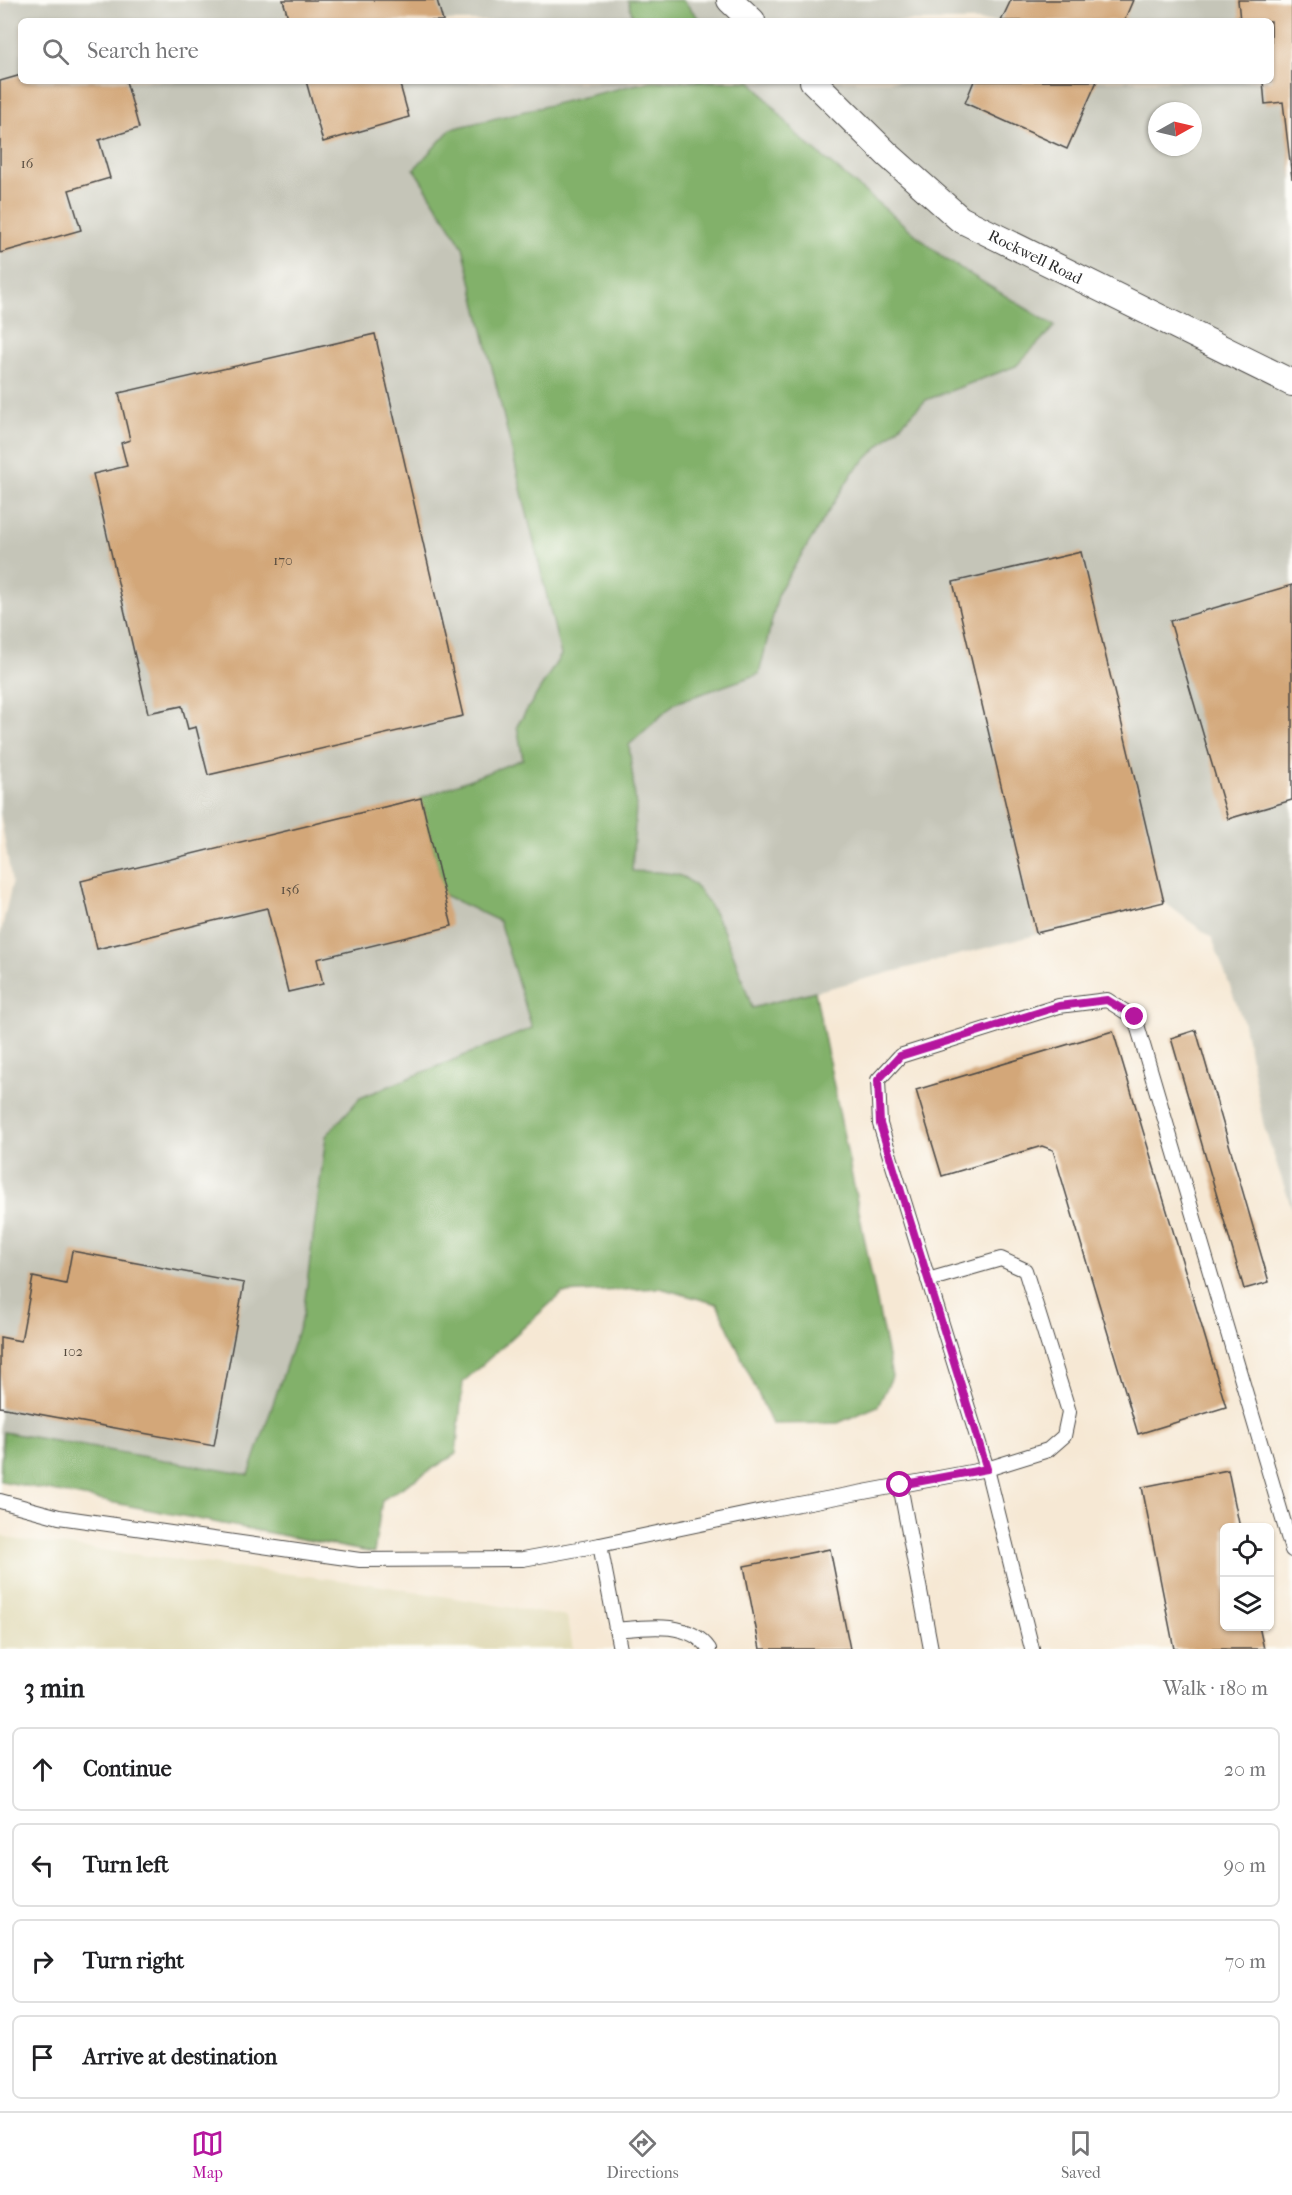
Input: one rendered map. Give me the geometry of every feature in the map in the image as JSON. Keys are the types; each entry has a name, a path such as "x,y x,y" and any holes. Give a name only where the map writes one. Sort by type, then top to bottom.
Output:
{"street":[{"path":"730,0 749,18"},
{"name":"Rockwell Road","path":"816,84 888,154 960,219 1292,383"}],"lane":[{"path":"1032,1649 987,1469 880,1124 878,1080 900,1056 1059,1006 1107,1000 1135,1017 1292,1550"},
{"path":"0,1501 59,1517 360,1560 523,1559 987,1469 1048,1450 1064,1436 1068,1412 1025,1270 1001,1259 928,1280"},
{"path":"900,1485 931,1649"},
{"path":"600,1545 620,1649"},
{"path":"616,1630 651,1626 686,1631 709,1649"}],"shaded area":[{"path":"10,0 628,0 633,18 18,18 18,84 642,84 451,129 414,169 463,246 561,655 517,726 523,759 421,798 444,895 499,921 532,1029 360,1098 326,1136 303,1315 249,1475 3,1432 0,1481 0,936 12,884 0,813 0,4"},
{"path":"683,0 1292,0 1292,1209 1264,1127 1244,1024 1212,938 1164,902 752,1008 727,935 680,875 631,871 636,806 629,745 675,703 759,674 779,591 853,472 926,400 1022,362 1055,326 945,259 799,137 754,84 1274,84 1274,18 698,18"},
{"path":"0,1535 12,1539 370,1584 567,1617 573,1649 0,1649"}],"green space":[{"path":"628,0 683,0 698,18 633,18"},
{"path":"638,84 754,84 799,137 945,259 1055,326 1016,366 926,400 853,472 779,591 759,674 675,703 629,745 636,806 632,871 678,875 691,883 703,896 724,933 752,1008 815,991 892,1377 878,1406 838,1423 772,1424 717,1304 660,1288 562,1293 463,1382 456,1454 382,1500 374,1553 0,1481 3,1432 249,1475 303,1315 326,1136 360,1098 532,1028 499,921 444,895 421,798 523,759 517,726 561,655 463,247 414,169 451,129"}],"building":[{"path":"283,0 437,0 442,18 288,18"},
{"path":"1011,0 1133,0 1125,18 1002,18"},
{"path":"1238,0 1292,0 1292,179 1283,102 1265,104 1263,84 1274,84 1274,18 1240,18"},
{"path":"18,76 18,84 127,84 139,128 99,140 110,178 69,190 81,230 0,253 0,81"},
{"path":"307,84 400,84 409,117 323,142"},
{"path":"973,84 1096,84 1067,149 965,103"},
{"path":"375,334 463,716 208,775 196,727 188,729 182,706 148,713 93,474 127,466 121,443 130,440 119,393"},
{"path":"1081,552 1164,902 1036,933 953,582"},
{"path":"1292,585 1292,800 1228,819 1170,621"},
{"path":"421,798 452,926 317,959 323,984 288,992 267,908 97,949 81,881"},
{"path":"1196,1030 1269,1282 1244,1289 1171,1038"},
{"path":"1113,1031 1226,1407 1138,1434 1053,1150 1042,1146 942,1176 916,1090"},
{"path":"72,1251 244,1283 214,1446 0,1407 0,1337 21,1341 33,1277 66,1284"},
{"path":"1228,1470 1239,1523 1220,1523 1220,1631 1260,1631 1264,1649 1174,1649 1142,1487"},
{"path":"830,1549 850,1649 760,1649 744,1566"}],"route":[{"path":"900,1485 987,1469 880,1124 878,1080 900,1056 1059,1006 1107,1000 1135,1017"}]}
